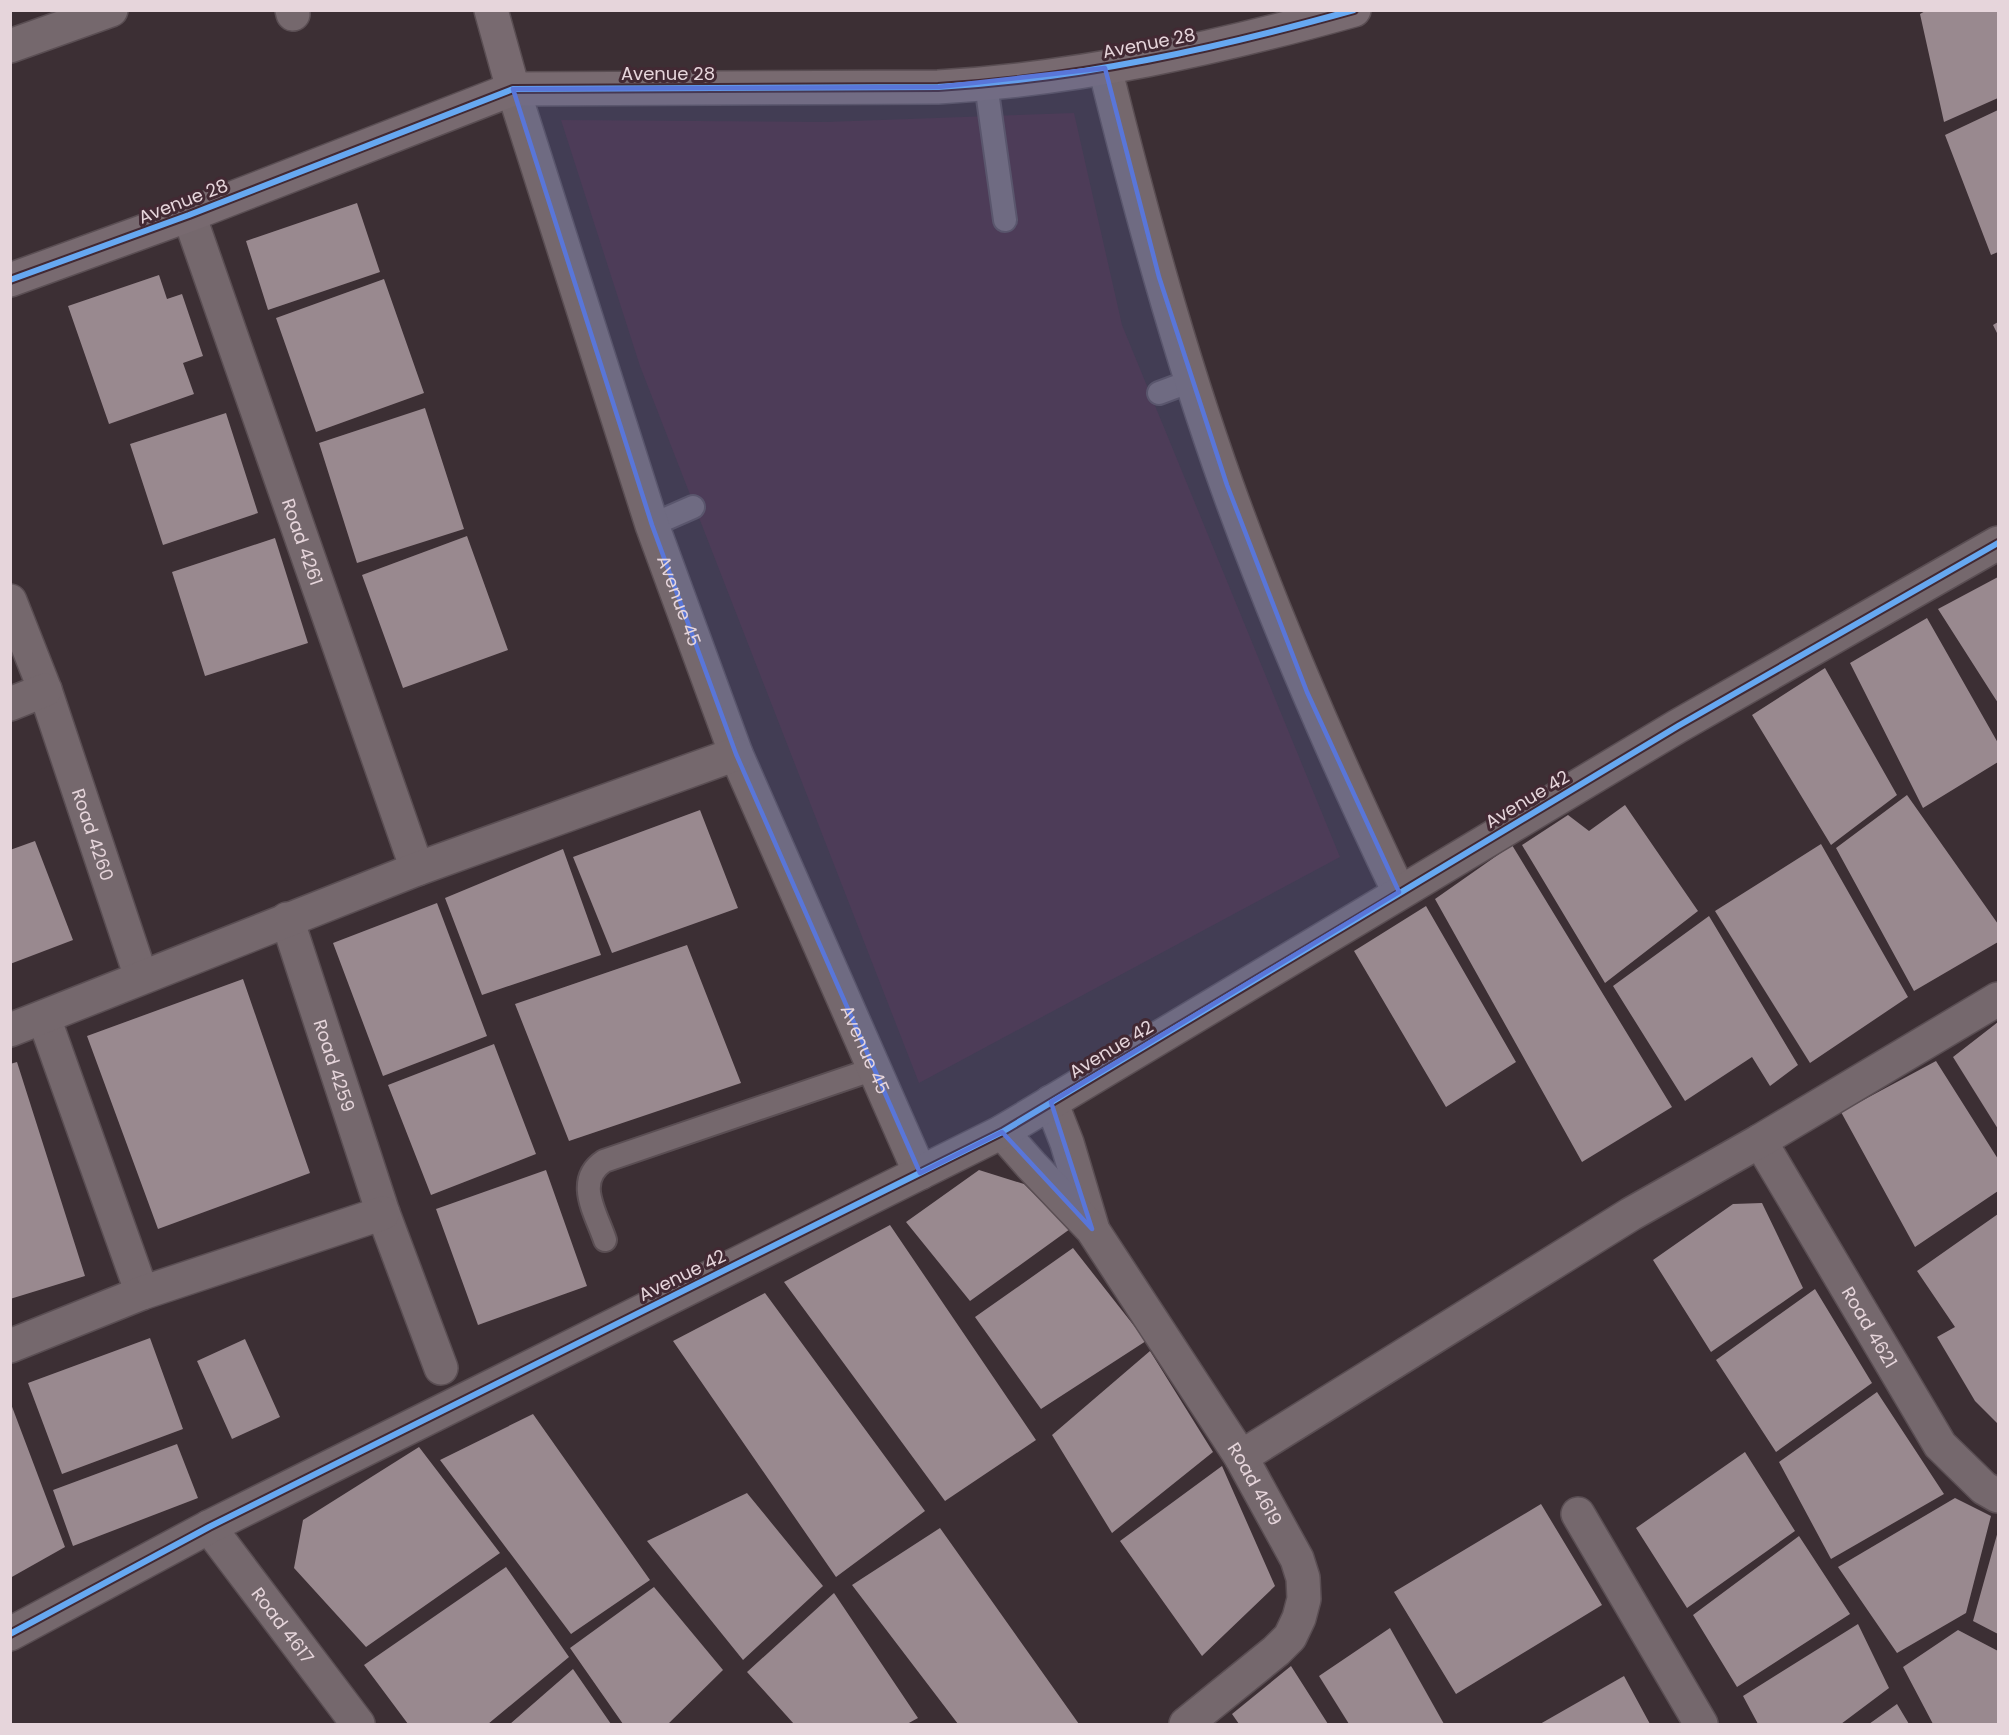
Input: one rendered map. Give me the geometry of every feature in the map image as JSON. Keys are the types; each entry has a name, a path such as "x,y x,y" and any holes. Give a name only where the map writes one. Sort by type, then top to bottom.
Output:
{"street":[{"path":"10,46 111,10"},
{"name":"Avenue 45","path":"491,10 513,88 652,525 736,754 920,1173"},
{"name":"Avenue 28","path":"10,280 189,215 513,88 938,87 986,84 1142,62 1307,17 1354,10"},
{"path":"1105,68 1156,265 1191,381 1227,485 1278,620 1347,782 1399,892"},
{"name":"Road 4261","path":"189,215 417,869"},
{"name":"Avenue 42","path":"10,1634 209,1527 1002,1132 1678,726 1998,543"},
{"name":"Road 4260","path":"10,601 45,690 141,977"},
{"path":"10,704 45,690"},
{"path":"10,1030 417,869 736,754"},
{"name":"Road 4259","path":"287,919 383,1213 441,1368"},
{"path":"1240,1457 1631,1214 1760,1141 1998,999"},
{"path":"44,1018 142,1293"},
{"name":"Road 4619","path":"1051,1102 1067,1143 1092,1229"},
{"name":"Road 4619","path":"1002,1132 1031,1166 1092,1229 1240,1457 1296,1559 1303,1578 1304,1599 1299,1618 1290,1637 1186,1725"},
{"name":"Road 4621","path":"1760,1141 1940,1445 1984,1488 1998,1496"},
{"path":"10,1346 142,1293 383,1213"},
{"path":"1578,1514 1701,1725"},
{"name":"Road 4617","path":"209,1527 358,1725"}],"lane":[{"path":"986,84 1005,220"},
{"path":"1159,393 1191,381"},
{"path":"652,525 693,507"},
{"path":"605,1240 587,1183 591,1173 604,1161 874,1069"}],"highlighted area":[{"path":"1105,68 1159,277 1227,485 1307,692 1399,892 1051,1102 1092,1229 1002,1132 920,1173 736,754 652,525 513,89 938,87"}],"shaded area":[{"path":"1074,113 1122,325 1340,857 919,1083 640,366 561,120 826,122"}],"building":[{"path":"1927,10 1998,10 1998,98 1944,122 1920,14"},
{"path":"1998,110 1998,252 1991,255 1945,135"},
{"path":"357,203 380,272 268,310 246,241"},
{"path":"159,275 167,299 182,294 203,356 183,363 194,394 109,424 68,306"},
{"path":"384,279 424,393 316,432 276,318"},
{"path":"1998,322 1998,335 1993,325"},
{"path":"425,408 464,529 357,563 319,443"},
{"path":"226,413 258,513 163,545 130,444"},
{"path":"467,536 508,650 403,688 362,575"},
{"path":"275,538 308,643 205,676 172,572"},
{"path":"1998,577 1998,703 1938,609"},
{"path":"1927,618 1998,743 1998,762 1923,808 1850,663"},
{"path":"1825,668 1897,795 1831,845 1752,715"},
{"path":"1907,795 1998,924 1998,942 1914,991 1836,848"},
{"path":"1625,805 1698,911 1605,983 1522,845 1568,815 1589,831"},
{"path":"700,810 738,908 612,953 573,857"},
{"path":"35,841 73,940 10,964 10,850"},
{"path":"1821,844 1908,997 1810,1063 1715,911"},
{"path":"1512,845 1672,1107 1582,1162 1435,899"},
{"path":"563,849 601,955 482,995 445,898"},
{"path":"437,903 487,1036 383,1076 333,943"},
{"path":"1426,906 1516,1062 1446,1107 1354,951"},
{"path":"1709,916 1798,1065 1770,1086 1752,1057 1685,1101 1613,986"},
{"path":"687,945 741,1083 569,1141 515,1004"},
{"path":"243,979 310,1173 158,1229 87,1036"},
{"path":"1998,1022 1998,1129 1953,1057"},
{"path":"494,1044 536,1154 431,1195 388,1085"},
{"path":"1936,1061 1998,1159 1998,1191 1915,1247 1841,1112"},
{"path":"17,1062 85,1276 10,1299 10,1064"},
{"path":"546,1170 587,1286 478,1325 436,1209"},
{"path":"979,1170 1024,1184 1070,1229 970,1301 906,1222"},
{"path":"1762,1203 1803,1288 1711,1352 1653,1260 1733,1204"},
{"path":"1998,1214 1998,1424 1975,1401 1937,1337 1955,1327 1917,1271"},
{"path":"890,1225 1036,1440 945,1501 784,1282"},
{"path":"1073,1248 1146,1341 1041,1409 975,1317"},
{"path":"1815,1289 1872,1383 1776,1452 1716,1360"},
{"path":"765,1293 925,1511 836,1577 673,1341"},
{"path":"150,1338 183,1429 62,1474 28,1383"},
{"path":"245,1339 280,1417 232,1439 197,1361"},
{"path":"1150,1351 1213,1452 1112,1533 1052,1435"},
{"path":"1877,1392 1944,1494 1831,1559 1779,1462"},
{"path":"10,1405 65,1547 10,1578"},
{"path":"533,1414 650,1580 571,1634 440,1460"},
{"path":"177,1444 198,1498 73,1546 53,1490"},
{"path":"419,1447 500,1553 366,1647 294,1568 303,1520"},
{"path":"1745,1452 1795,1531 1687,1608 1636,1528"},
{"path":"1222,1466 1275,1586 1202,1656 1120,1541"},
{"path":"747,1493 823,1586 743,1660 647,1541"},
{"path":"1955,1498 1991,1516 1966,1613 1897,1653 1838,1567"},
{"path":"1541,1504 1602,1605 1456,1694 1394,1592"},
{"path":"940,1528 1079,1724 958,1724 852,1585"},
{"path":"1998,1531 1998,1634 1973,1621"},
{"path":"1799,1536 1850,1614 1737,1687 1693,1615"},
{"path":"506,1567 569,1657 488,1724 408,1724 364,1665"},
{"path":"654,1587 723,1670 668,1724 623,1724 570,1648"},
{"path":"834,1593 918,1718 907,1724 794,1724 747,1672"},
{"path":"1858,1624 1889,1688 1841,1724 1758,1724 1743,1696"},
{"path":"1390,1628 1444,1724 1349,1724 1319,1676"},
{"path":"1958,1630 1998,1651 1998,1724 1933,1724 1903,1667"},
{"path":"1291,1666 1328,1724 1239,1724 1232,1714"},
{"path":"573,1669 611,1724 510,1724"},
{"path":"1624,1676 1650,1724 1540,1724"},
{"path":"1897,1704 1909,1724 1869,1724"}],"cycle path":[{"path":"10,280 189,215 513,89 938,87 991,83 1148,60 1251,37 1354,10"},
{"path":"10,1634 209,1527 1002,1132 1678,726 1998,543"}]}
